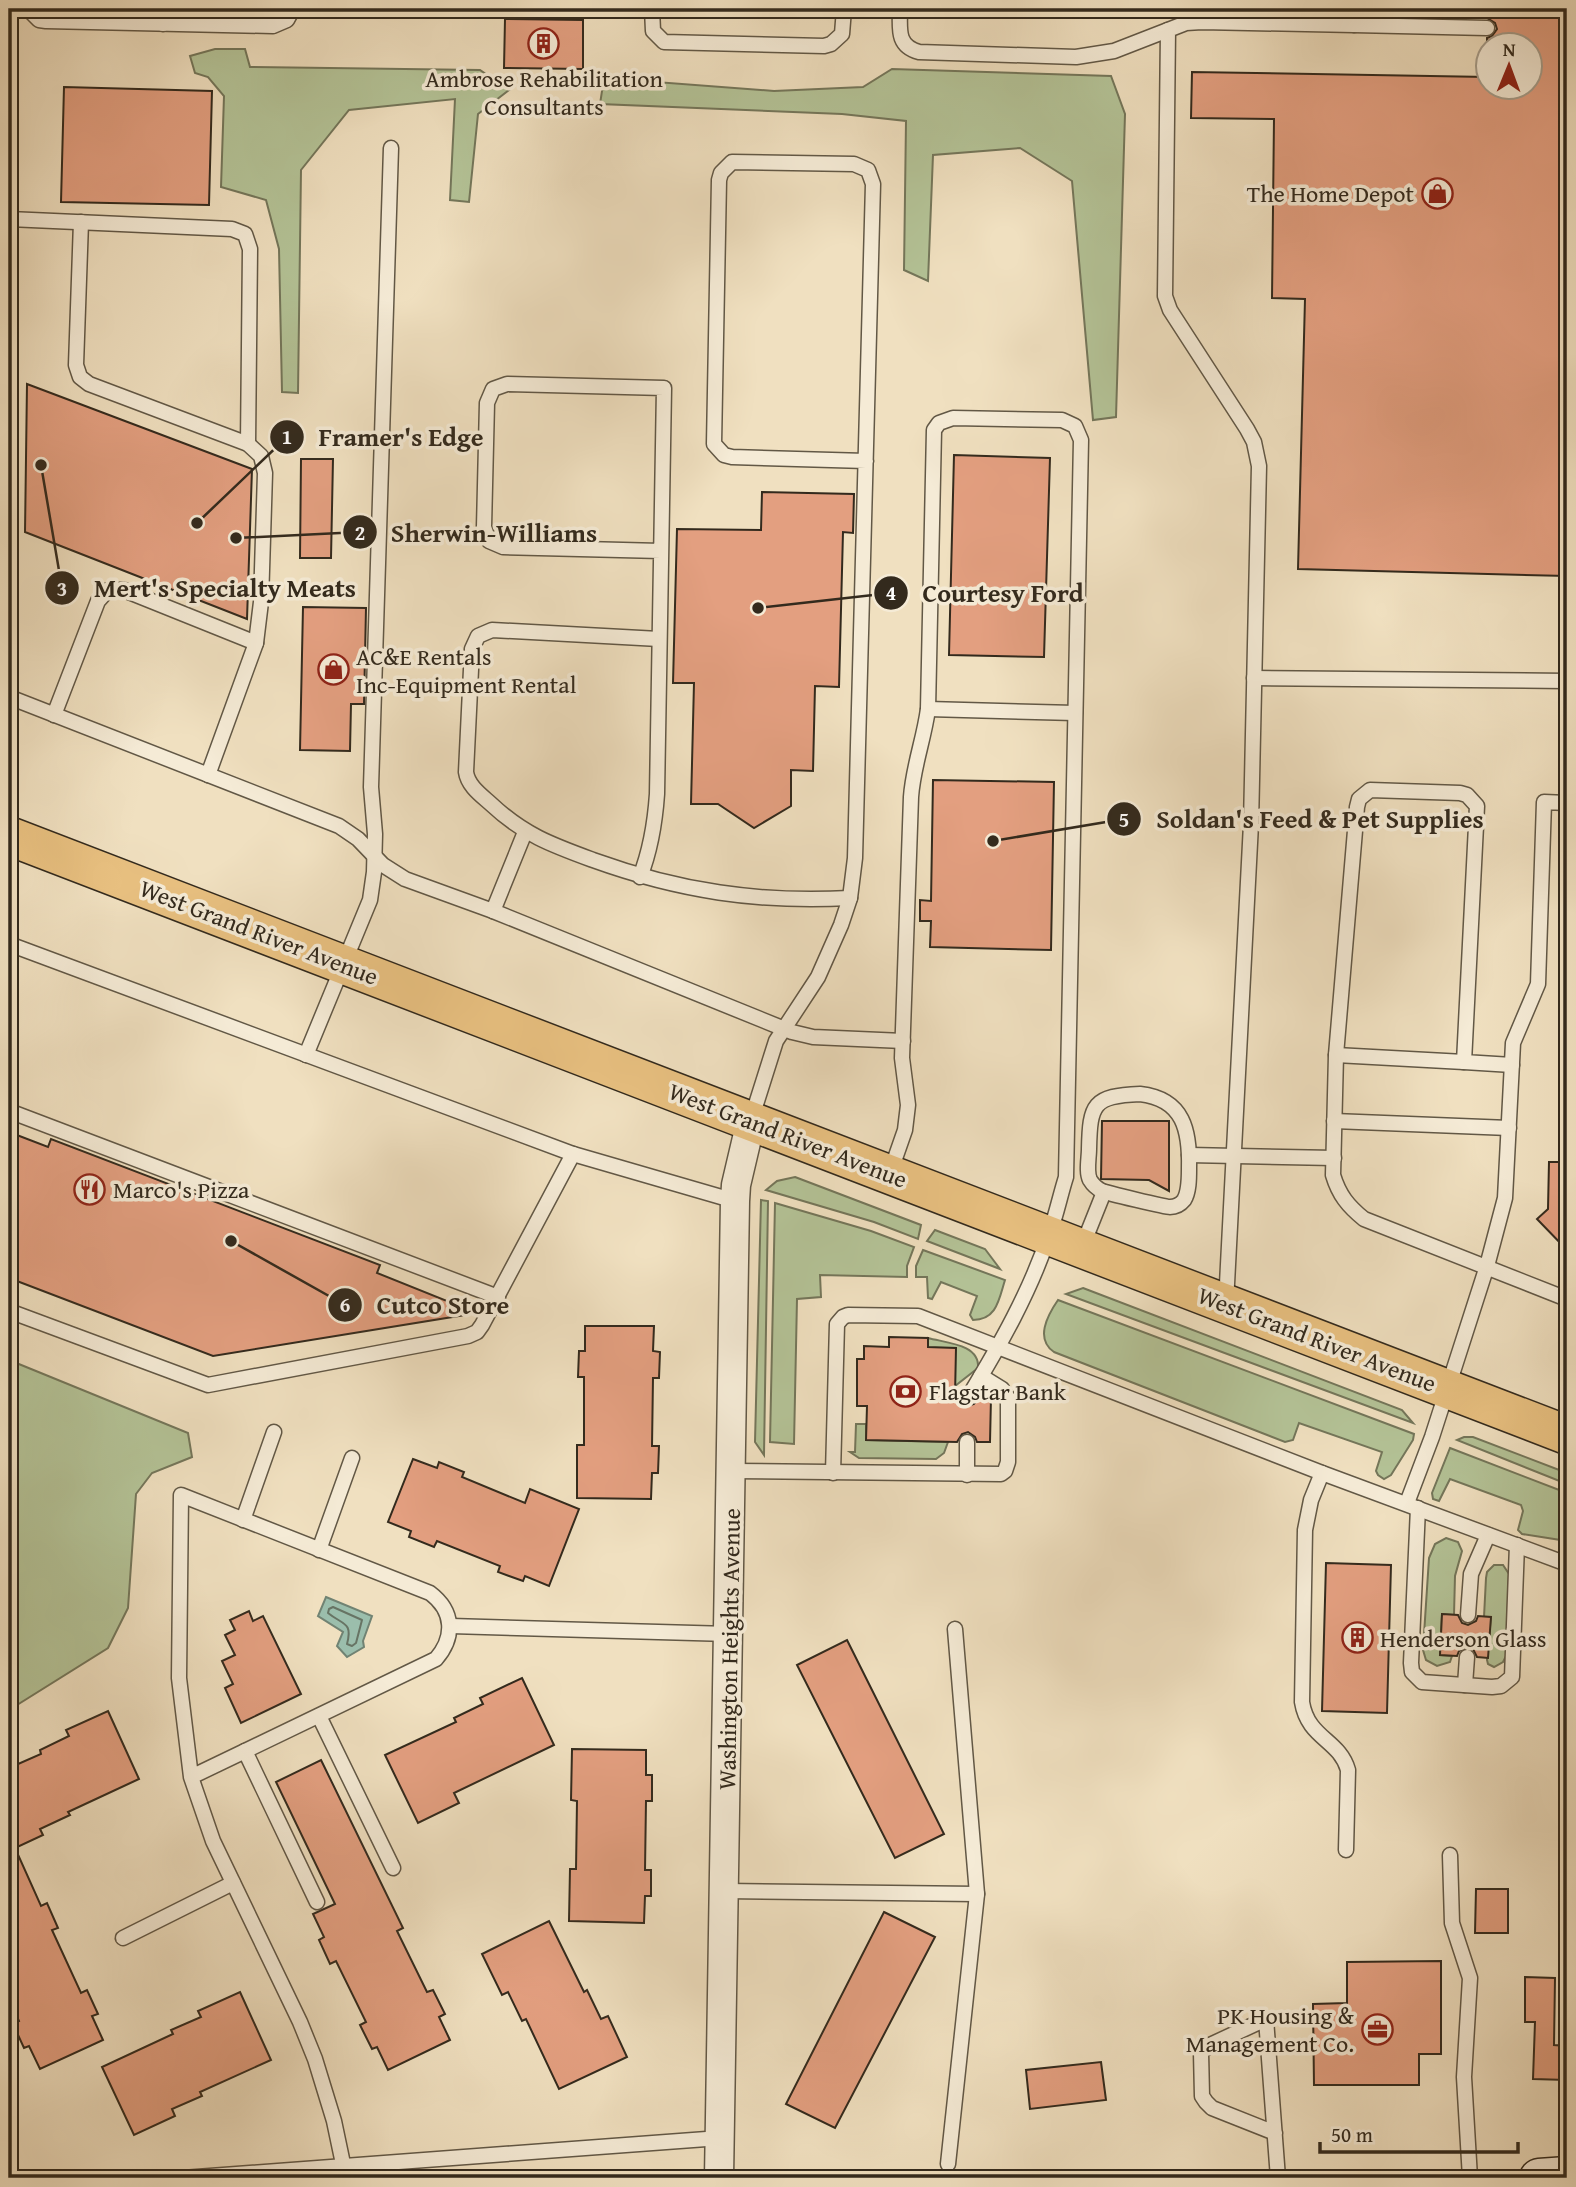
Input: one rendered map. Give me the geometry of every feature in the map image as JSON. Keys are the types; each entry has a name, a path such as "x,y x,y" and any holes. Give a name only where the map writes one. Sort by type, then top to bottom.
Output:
{"main road":[{"name":"West Grand River Avenue","path":"9,838 1567,1435"}],"street":[{"name":"Washington Heights Avenue","path":"719,2178 736,1185 751,1121"},
{"path":"1539,2178 1567,2176"}],"lane":[{"path":"28,9 38,20 163,16 273,26 287,20 293,9"},
{"path":"652,9 653,31 664,42 824,46 831,44 842,34 844,9"},
{"path":"900,9 901,40 905,46 919,52 1076,57 1096,55 1114,51 1186,23 1202,22 1487,28"},
{"path":"1354,9 1354,25"},
{"path":"1168,30 1164,296 1170,310 1247,429 1259,466 1251,824 1226,1304"},
{"path":"306,1055 370,900 374,857 372,788 391,148"},
{"path":"751,1121 774,1048 818,977 850,898 855,858 866,461 872,177 862,165 854,164 732,162 725,166 719,180 714,444 724,455 732,457 866,461"},
{"path":"9,219 232,229 245,234 250,248 248,444"},
{"path":"81,222 76,365 80,377 89,384 248,444 261,456 265,473 260,612 256,643 208,775"},
{"path":"640,877 650,847 656,815 659,639 661,551 664,388 507,384 499,385 493,390 487,403 484,527 489,541 503,547 661,551"},
{"path":"889,1174 907,1119 903,1041 912,785 925,736 928,709 934,430 939,423 953,418 1062,420 1075,426 1081,440 1065,1242"},
{"path":"54,715 98,601 108,590 124,590 256,643"},
{"path":"659,639 492,631 478,636 474,642 467,777 473,787 525,832 549,844 640,877 743,897 814,900 850,898"},
{"path":"1254,677 1567,681"},
{"path":"9,697 340,826 358,839 374,857 405,879 493,911 784,1029 813,1037 903,1041"},
{"path":"928,709 1076,713"},
{"path":"1464,1062 1477,806 1467,795 1433,791 1370,790 1359,799 1336,1055 1333,1175 1340,1194 1364,1219 1567,1299"},
{"path":"1517,1545 1512,1677 1501,1686 1427,1684 1417,1679 1411,1664 1412,1506 1487,1266 1505,1198 1513,1043 1538,984 1544,802 1567,803"},
{"path":"493,911 525,832"},
{"path":"9,944 573,1154 736,1201"},
{"path":"1336,1055 1512,1065"},
{"path":"1140,1094 1167,1102 1183,1121 1189,1155 1187,1192 1182,1203 1177,1206 1163,1206 1104,1192 1090,1180 1088,1173 1090,1119 1094,1109 1107,1099 1121,1095 1140,1094"},
{"path":"9,1111 498,1297"},
{"path":"1334,1121 1509,1128"},
{"path":"9,1311 208,1385 468,1336 480,1329 573,1154"},
{"path":"1189,1155 1334,1158"},
{"path":"969,1396 1065,1242 1104,1192"},
{"path":"832,1473 836,1329 843,1317 854,1314 918,1316 1322,1473 1567,1564"},
{"path":"732,1471 1001,1475 1009,1462 1008,1398 1002,1390 981,1376"},
{"path":"243,1520 274,1432"},
{"path":"967,1442 967,1475"},
{"path":"319,1550 352,1458"},
{"path":"1322,1473 1311,1500 1305,1530 1302,1702 1308,1723 1346,1762 1346,1850"},
{"path":"191,1777 436,1659 445,1650 451,1626 444,1607 430,1593 181,1495 178,1678 191,1777 213,1841 315,2059 345,2173"},
{"path":"1468,1615 1471,1574 1488,1535"},
{"path":"451,1626 729,1634"},
{"path":"948,2164 977,1894 955,1629"},
{"path":"1465,1685 1467,1657"},
{"path":"319,1716 393,1868"},
{"path":"246,1751 317,1902"},
{"path":"1450,1855 1452,1923 1470,1978 1464,2077 1469,2178"},
{"path":"123,1938 233,1884"},
{"path":"725,1891 977,1894"},
{"path":"1275,2133 1212,2108 1202,2096 1201,2052 1210,2045 1266,2019 1275,2133 1278,2178"},
{"path":"183,2178 345,2173 720,2138"}],"shaded area":[{"path":"215,49 245,49 250,67 480,70 509,90 478,114 469,202 450,200 455,99 349,110 301,170 298,393 282,392 279,249 266,200 221,187 224,96 208,77 195,73 190,56"},
{"path":"892,69 1111,76 1125,114 1116,417 1093,420 1072,181 1020,148 933,155 928,281 904,270 906,121 842,114 600,104 604,78 774,91 863,87"},
{"path":"795,1177 921,1225 918,1239 874,1222 766,1190 777,1181"},
{"path":"761,1200 768,1201 764,1455 755,1442"},
{"path":"775,1203 871,1231 914,1247 907,1266 907,1277 820,1275 821,1297 797,1299 794,1444 770,1442"},
{"path":"935,1230 985,1249 1000,1269 927,1241"},
{"path":"923,1250 1005,1280 999,1301 992,1312 981,1319 973,1320 970,1315 977,1296 941,1282 932,1299 928,1298 927,1277 916,1277 916,1266"},
{"path":"1083,1288 1402,1410 1413,1423 1066,1294"},
{"path":"1058,1300 1414,1434 1413,1440 1391,1475 1384,1479 1376,1471 1382,1452 1299,1423 1293,1440 1285,1442 1054,1352 1048,1347 1044,1334 1047,1320"},
{"path":"928,1338 968,1349 974,1354 978,1368 955,1386 928,1347"},
{"path":"9,1360 188,1433 192,1457 152,1473 136,1494 128,1608 108,1648 9,1710"},
{"path":"856,1424 866,1424 866,1440 948,1442 944,1453 936,1459 859,1458 850,1452 855,1452"},
{"path":"1473,1437 1567,1473 1567,1484 1457,1440"},
{"path":"1450,1448 1567,1493 1567,1541 1522,1534 1518,1530 1523,1511 1521,1505 1450,1479 1439,1501 1433,1499 1432,1493"},
{"path":"1446,1538 1458,1542 1462,1551 1455,1576 1454,1615 1442,1614 1440,1655 1452,1656 1450,1662 1437,1666 1426,1660 1423,1650 1429,1558 1435,1544"},
{"path":"1494,1565 1503,1565 1509,1574 1506,1656 1503,1662 1494,1667 1488,1664 1487,1660 1491,1617 1484,1617 1487,1572"}],"water":[{"path":"326,1597 372,1616 363,1641 364,1647 347,1657 337,1646 343,1632 318,1616"}],"building":[{"name":"The Home Depot","path":"1488,10 1567,13 1567,576 1298,569 1305,299 1272,298 1274,119 1191,118 1192,72 1474,77 1474,102 1544,102 1544,32 1495,32 1495,23 1487,18"},
{"name":"Ambrose Rehabilitation Consultants","path":"505,19 583,20 583,69 504,68"},
{"path":"64,87 212,91 209,205 61,202"},
{"path":"27,384 252,469 247,619 25,532"},
{"path":"954,455 1050,458 1044,657 949,655"},
{"path":"301,459 333,459 331,558 300,558"},
{"path":"762,492 854,494 853,533 843,532 839,687 815,686 813,771 791,770 791,806 754,828 718,804 691,804 694,683 673,683 677,529 761,530"},
{"name":"AC&E Rentals Inc-Equipment Rental","path":"303,607 366,608 364,704 351,704 350,751 300,750"},
{"path":"933,780 1054,782 1051,950 930,947 931,921 920,921 920,900 931,901"},
{"path":"1102,1121 1169,1121 1169,1191 1149,1180 1101,1179"},
{"path":"9,1132 48,1147 51,1139 380,1265 377,1273 477,1313 213,1356 9,1278"},
{"path":"1549,1162 1567,1162 1567,1250 1537,1219 1548,1209"},
{"path":"585,1326 654,1326 653,1351 660,1352 659,1378 653,1378 652,1446 659,1446 658,1473 652,1473 651,1499 577,1498 577,1445 584,1445 584,1377 578,1377 579,1351 585,1351"},
{"name":"Flagstar Bank","path":"889,1337 928,1338 928,1347 956,1348 955,1396 959,1396 968,1406 980,1397 991,1397 990,1442 977,1442 968,1432 962,1434 957,1442 866,1440 867,1406 857,1406 857,1359 864,1359 864,1346 889,1347"},
{"path":"413,1459 437,1468 439,1462 464,1472 462,1477 525,1503 530,1489 579,1509 549,1586 525,1576 523,1581 498,1572 500,1566 437,1541 434,1547 409,1537 411,1531 388,1522"},
{"name":"Henderson Glass","path":"1326,1563 1391,1565 1387,1713 1322,1711"},
{"path":"249,1611 253,1621 263,1616 301,1694 241,1723 225,1688 233,1684 222,1661 235,1655 225,1635 235,1630 230,1620"},
{"path":"1442,1614 1458,1615 1462,1623 1468,1625 1476,1621 1478,1616 1491,1617 1488,1658 1477,1657 1473,1649 1467,1647 1459,1651 1457,1656 1440,1655"},
{"path":"847,1640 944,1834 895,1858 797,1665"},
{"path":"522,1678 554,1745 454,1793 459,1803 418,1823 385,1755 456,1722 454,1718 483,1704 480,1698"},
{"path":"108,1711 139,1779 68,1812 70,1815 40,1829 43,1835 15,1848 41,1906 47,1903 58,1928 52,1930 81,1993 87,1990 98,2014 92,2016 103,2040 40,2069 29,2046 24,2048 13,2024 19,2021 9,1999 9,1768 41,1754 40,1750 69,1736 66,1730"},
{"path":"572,1749 646,1750 646,1775 652,1775 652,1801 646,1801 645,1870 651,1870 651,1896 645,1896 644,1923 569,1921 570,1869 576,1869 577,1801 571,1800"},
{"path":"321,1760 403,1928 397,1931 427,1992 433,1990 445,2014 439,2017 450,2040 388,2070 377,2047 372,2049 360,2025 366,2022 336,1961 330,1964 319,1940 324,1937 313,1914 335,1904 276,1782"},
{"path":"1476,1889 1508,1889 1508,1933 1475,1933"},
{"path":"884,1912 935,1937 835,2128 786,2104"},
{"path":"549,1921 584,1992 587,1990 601,2019 608,2016 627,2057 559,2089 526,2019 522,2021 508,1992 502,1995 482,1954"},
{"name":"PK Housing & Management Co.","path":"1441,1961 1441,2054 1419,2054 1419,2085 1314,2085 1313,2004 1347,2003 1347,1962"},
{"path":"1525,1977 1555,1978 1554,2045 1567,2046 1567,2080 1533,2079 1535,2022 1525,2022"},
{"path":"240,1992 271,2060 200,2092 202,2096 172,2109 175,2116 134,2135 102,2067 173,2034 171,2030 201,2017 198,2011"},
{"path":"1101,2062 1106,2100 1030,2109 1026,2070"}],"place":[{"name":"Ambrose Rehabilitation Consultants","path":"544,44"},
{"name":"The Home Depot","path":"1437,193"},
{"name":"Mert's Specialty Meats","path":"41,465"},
{"name":"Framer's Edge","path":"197,523"},
{"name":"Sherwin-Williams","path":"236,538"},
{"name":"Courtesy Ford","path":"758,608"},
{"name":"AC&E Rentals Inc-Equipment Rental","path":"333,670"},
{"name":"Soldan's Feed & Pet Supplies","path":"993,841"},
{"name":"Marco's Pizza","path":"90,1189"},
{"name":"Cutco Store","path":"231,1241"},
{"name":"Flagstar Bank","path":"906,1391"},
{"name":"Henderson Glass","path":"1357,1638"},
{"name":"PK Housing & Management Co.","path":"1377,2029"}]}
